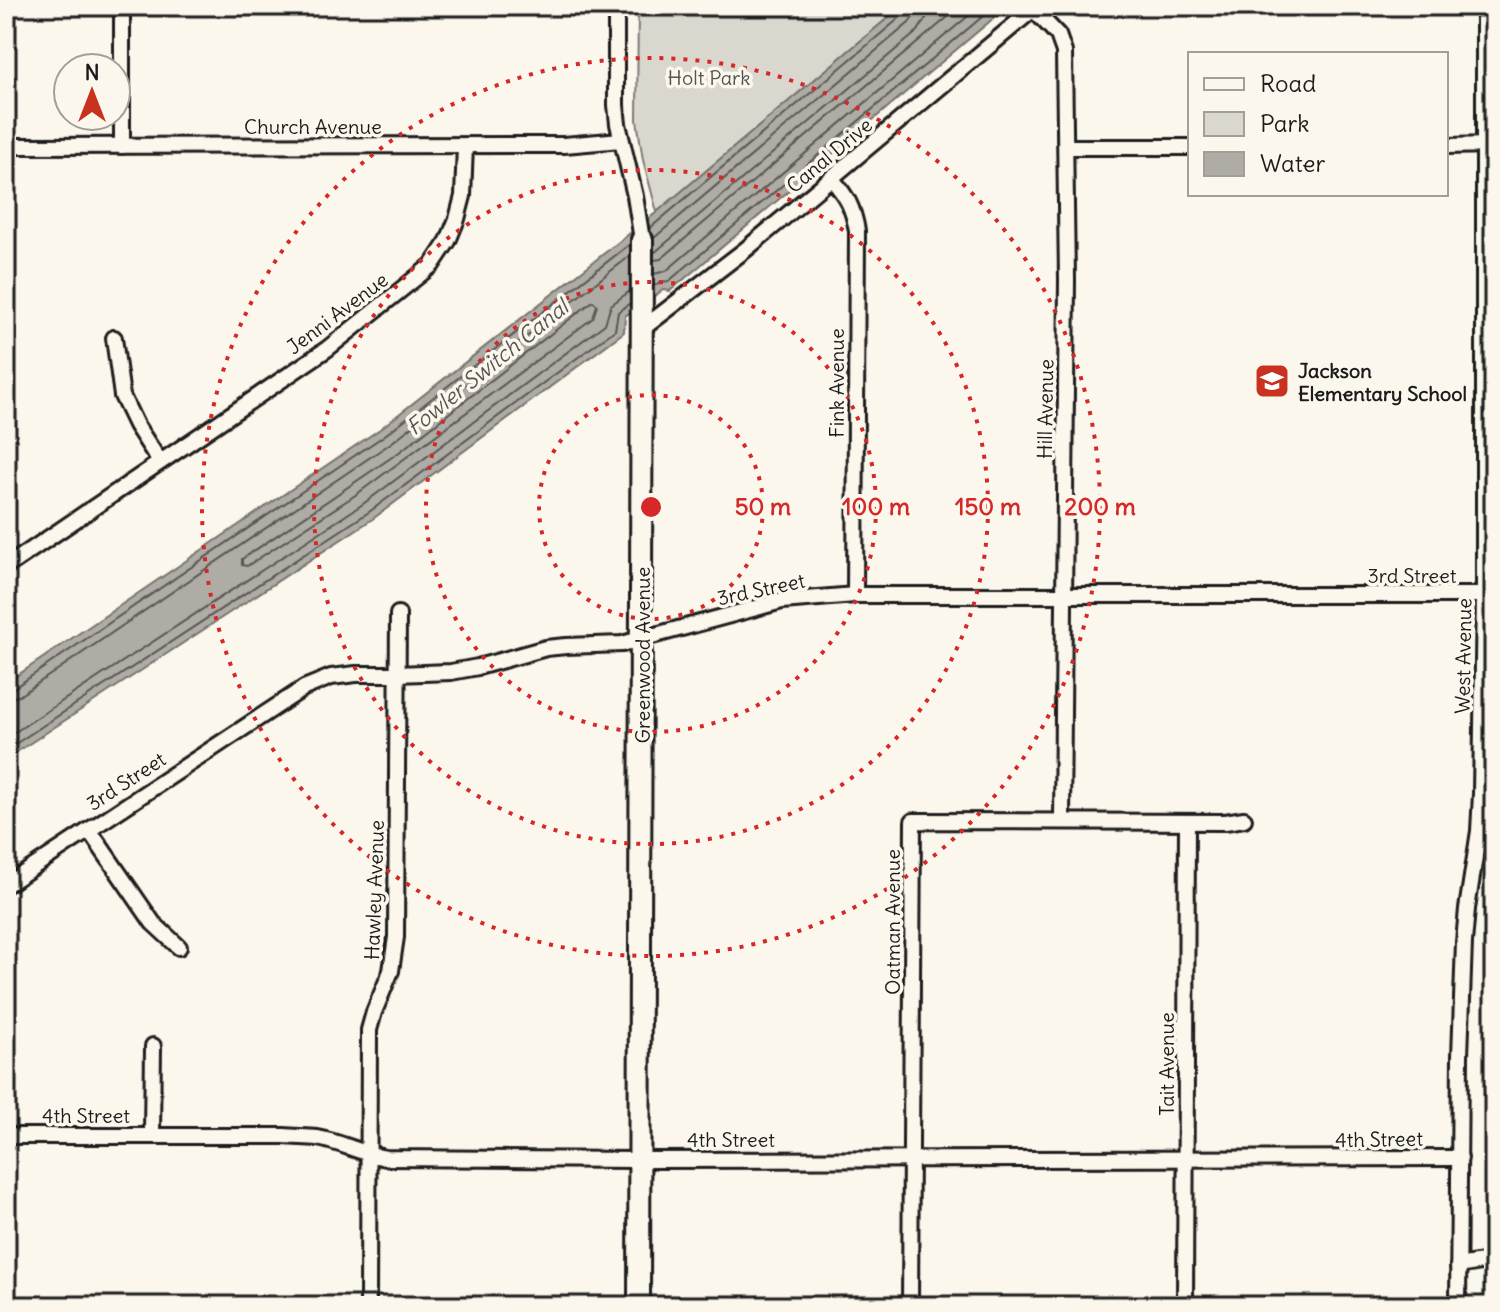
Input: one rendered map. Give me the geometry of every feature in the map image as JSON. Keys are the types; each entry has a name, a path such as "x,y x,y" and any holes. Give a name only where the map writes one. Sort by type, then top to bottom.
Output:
{"street":[{"path":"122,6 122,146"},
{"name":"Greenwood Avenue","path":"616,6 616,105 642,240 639,1306"},
{"name":"West Avenue","path":"1458,1306 1464,942 1479,831 1489,595 1489,145 1484,6"},
{"name":"Hill Avenue","path":"1035,8 1058,35 1064,52 1067,280 1062,821"},
{"name":"Canal Drive","path":"642,329 832,179 1035,8"},
{"name":"Church Avenue","path":"6,146 465,146 564,145 621,140"},
{"path":"1448,146 1489,145"},
{"name":"Jenni Avenue","path":"6,567 327,349 432,265 448,241 457,219 463,196 465,146"},
{"path":"1066,147 1188,147"},
{"name":"Fink Avenue","path":"832,179 846,196 857,231 855,595"},
{"path":"114,338 122,396 160,462"},
{"name":"3rd Street","path":"6,885 304,688 331,677 451,672 546,648 622,644 782,601 855,595 1489,595"},
{"name":"Hawley Avenue","path":"368,1306 369,1030 391,971 396,937 398,614"},
{"name":"Oatman Avenue","path":"910,1306 913,821 1225,822 1244,819"},
{"name":"Tait Avenue","path":"1185,1306 1187,822"},
{"name":"3rd Street","path":"89,830 153,923 179,947"},
{"path":"152,1135 153,1046"},
{"name":"4th Street","path":"6,1136 284,1136 317,1138 386,1158 1460,1158"},
{"path":"1458,1266 1494,1260"}],"green space":[{"name":"Holt Park","path":"638,6 902,6 657,212 643,160 637,120"}],"water":[{"name":"Fowler Switch Canal","path":"902,6 1008,6 670,291 663,290 625,316 624,332 374,518 6,759 6,683 380,429 657,212"}],"place":[{"name":"Jackson Elementary School","path":"1272,381"}]}
